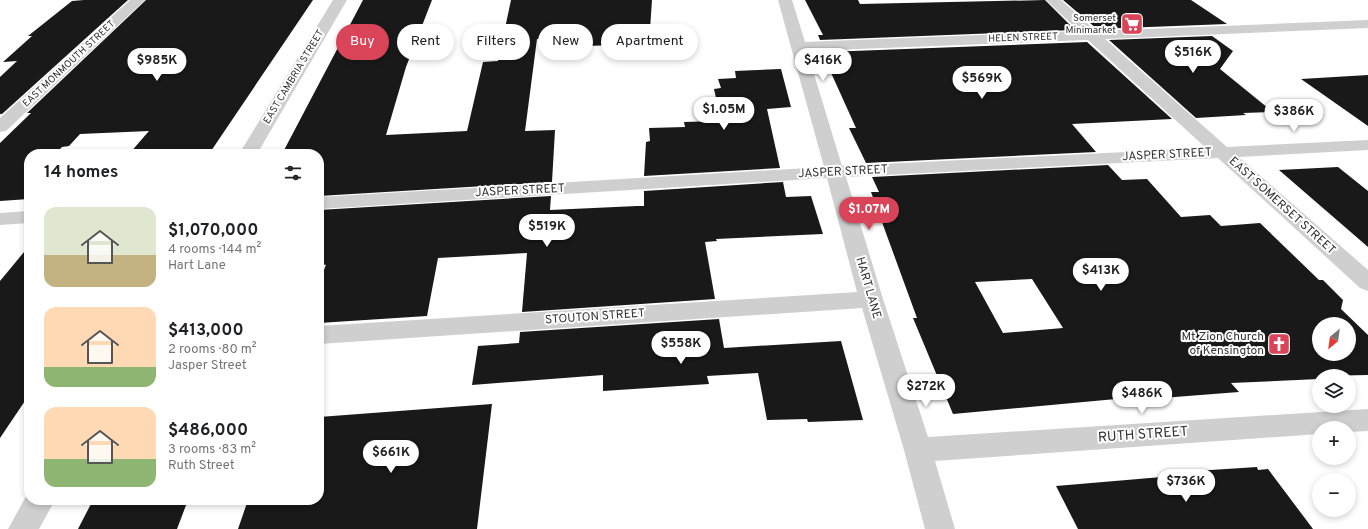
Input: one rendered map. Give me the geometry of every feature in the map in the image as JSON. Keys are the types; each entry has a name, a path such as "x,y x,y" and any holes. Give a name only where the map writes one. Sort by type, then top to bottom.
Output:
{"street":[{"name":"EAST MONMOUTH STREET","path":"0,127 138,0"},
{"name":"EAST CAMBRIA STREET","path":"251,149 340,0"},
{"name":"HART LANE","path":"785,0 871,299 918,450 940,529"},
{"name":"EAST SOMERSET STREET","path":"1053,0 1091,36 1368,283"},
{"name":"HELEN STREET","path":"798,47 1361,24"},
{"path":"1361,24 1368,33"},
{"name":"JASPER STREET","path":"324,203 835,172 1368,145"},
{"path":"0,219 24,217"},
{"name":"STOUTON STREET","path":"324,335 871,299"},
{"name":"RUTH STREET","path":"918,450 1368,420"},
{"path":"23,529 37,505"}],"building":[{"path":"128,0 2,114 0,114 0,77 17,61 3,62 32,36 28,36 72,1"},
{"path":"146,0 313,0 212,149 133,149 149,131 80,134 69,146 62,147 60,149 24,149 24,199 0,201 0,143 31,113 27,113"},
{"path":"363,0 432,0 423,24 397,24 397,60 409,60 386,135 467,131 483,62 498,60 530,60 530,24 506,24 511,0 652,0 650,24 601,24 601,46 593,46 593,24 538,24 538,39 525,131 555,130 552,182 324,196 324,149 285,149 336,51 336,60 389,60 389,24 350,24"},
{"path":"805,0 858,0 860,4 1045,0 1075,30 820,40 818,35 823,35"},
{"path":"1063,0 1191,0 1227,24 1097,29"},
{"path":"1212,36 1233,51 1220,69 1273,112 1243,113 1246,115 1196,118 1109,40"},
{"path":"1087,42 1172,119 1072,124 1096,152 866,163 849,128 856,128 823,55 828,55 826,52"},
{"path":"781,69 791,107 767,109 780,168 644,176 646,142 650,141 649,128 685,127 684,122 721,121 714,89 721,88 718,79 736,78 735,71"},
{"path":"1368,75 1368,126 1301,79"},
{"path":"1108,165 1122,180 1147,179 1181,217 1210,215 1221,226 1260,223 1319,280 1323,280 1343,300 1341,309 1349,317 1312,317 1312,361 1356,361 1356,323 1368,335 1368,375 1356,375 1356,369 1312,369 1312,379 1231,383 1239,392 1118,403 1116,399 953,414 913,318 917,318 871,192 879,192 872,177","holes":["1032,279 1063,328 1003,333 975,282"]},
{"path":"1338,167 1368,191 1368,247 1279,170"},
{"path":"783,182 786,197 811,196 823,234 716,239 717,241 705,242 715,299 522,312 527,253 438,258 427,316 324,323 324,270 326,265 324,264 324,210 551,196 550,210 644,206 644,191"},
{"path":"24,252 24,402 0,438 0,281"},
{"path":"719,319 724,348 841,341 863,420 808,422 807,419 767,420 758,373 707,376 709,384 603,391 603,375 472,385 478,346 519,343 520,332"},
{"path":"492,404 477,529 238,529 246,505 324,505 324,417"},
{"path":"1257,467 1258,470 1268,469 1313,529 1078,529 1056,486 1197,474 1195,471"},
{"path":"90,505 186,505 177,529 78,529"}],"place":[{"name":"Somerset Minimarket","path":"1132,24"},
{"name":"Mt Zion Church of Kensington","path":"1279,344"}]}
